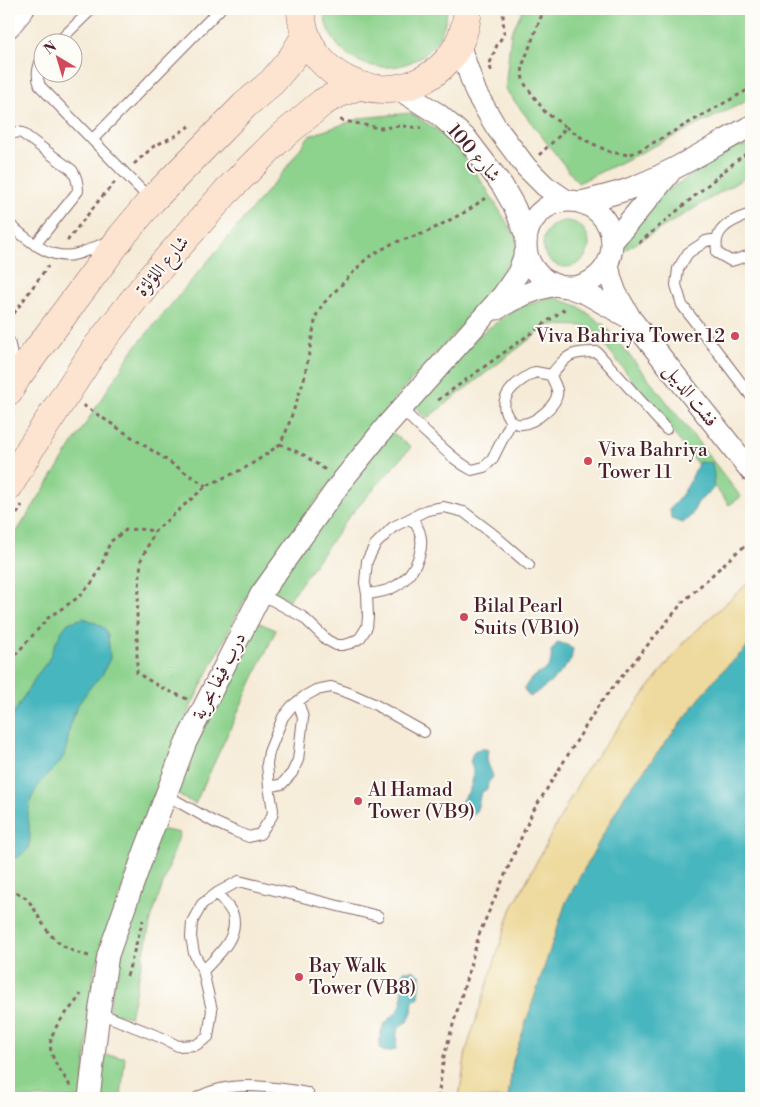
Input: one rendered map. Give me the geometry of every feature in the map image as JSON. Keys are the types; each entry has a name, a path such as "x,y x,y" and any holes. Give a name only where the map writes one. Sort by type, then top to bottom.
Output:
{"main road":[{"path":"304,22 314,52 326,66 341,78 358,86 378,90 398,89 434,74 448,61 459,44 466,25 468,9"},
{"path":"13,384 122,236 152,200 245,106 272,82 292,58 304,22"},
{"name":"شارع اللؤلؤة","path":"16,495 30,450 80,399 96,348 154,274 226,192 278,140 323,102 358,86"}],"street":[{"path":"9,27 24,9"},
{"name":"شارع 100","path":"459,44 476,93 496,127 537,161 545,186 574,202"},
{"name":"شارع 100","path":"398,89 438,114 467,139 502,185 515,208 526,244"},
{"path":"574,202 593,208 603,217 610,229 612,242 610,257 608,264 601,274 592,281 582,286 562,286 544,280 535,272 529,262 526,244 531,223 540,212 553,204 574,202 625,190 646,182 751,126"},
{"path":"612,242 674,168"},
{"name":"درب فيفا بحرية","path":"80,1094 99,1013 108,956 144,853 186,742 261,594 342,481 401,408 503,295 518,273 526,244"},
{"name":"فشت الديبل","path":"608,264 616,293 631,319 751,471"},
{"name":"درب فيفا بحرية","path":"482,319 518,296 536,290 562,286"},
{"name":"فشت الديبل","path":"562,286 587,294 631,319"}],"lane":[{"path":"68,32 92,9"},
{"path":"93,139 220,9"},
{"path":"38,82 152,200"},
{"path":"9,135 17,132 22,133 76,175 78,191 35,245"},
{"path":"751,214 738,218 725,227 717,238 717,253 731,261 751,254"},
{"path":"9,224 35,245 48,252 62,255 76,255 122,236"},
{"path":"717,238 706,241 688,253 678,269 676,285 682,305 751,396"},
{"path":"9,341 13,384"},
{"path":"550,375 570,355 579,352 597,352 666,429"},
{"path":"535,372 550,375 557,390 556,400 544,414 532,421 521,425 511,422 505,410 506,399 512,388 522,379 535,372"},
{"path":"401,408 452,457 472,470 484,467 492,460 511,422"},
{"path":"261,594 303,617 327,640 336,645 351,643 360,638 367,627 365,583 367,561 375,545 393,527 427,510 444,507 464,512 529,565"},
{"path":"367,594 393,588 402,582 418,561 421,546 420,538 418,527 411,519"},
{"path":"166,795 214,822 249,837 260,834 272,816 267,764 269,752 283,717 298,701 316,690 331,687 349,693 374,704 424,732"},
{"path":"269,787 282,784 292,774 298,760 303,718 298,701"},
{"path":"99,1013 178,1046 196,1045 208,1037 212,1010 203,971 194,953 191,937 192,922 202,904 239,881 378,916"},
{"path":"203,971 224,949 234,931 233,914 217,893"},
{"path":"197,1098 224,1087 261,1086 308,1093"}],"path":[{"path":"491,79 490,63 497,45 504,34 504,9"},
{"path":"544,9 523,64 522,75 524,82 545,112 585,140 610,152 629,155 751,88"},
{"path":"9,320 100,199 125,172 154,146 175,136 199,118"},
{"path":"333,121 341,120 378,128 402,126 428,130"},
{"path":"537,161 566,127"},
{"path":"186,705 188,700 160,687 137,673 137,616 141,560 155,531 206,486 245,468 280,444 304,380 316,316 322,305 367,258 393,243 425,233 467,211 502,185"},
{"path":"80,399 206,486"},
{"path":"280,444 304,455 342,481"},
{"path":"9,528 16,495"},
{"path":"9,660 49,617 79,597 89,586 102,564 110,542 126,530 155,531"},
{"path":"438,1098 444,1056 480,932 532,813 600,703 683,602 738,551 751,542"},
{"path":"9,889 24,896 35,909 44,926 62,945 75,953 99,957 108,956"},
{"path":"80,1094 70,1085 56,1062 51,1052 51,1043 55,1030 86,988"}],"green space":[{"path":"324,9 447,9 442,32 429,50 413,61 393,67 373,66 354,59 337,45 326,24"},
{"path":"523,9 751,9 751,99 578,183 505,89 511,33"},
{"path":"410,113 450,138 484,185 517,239 518,250 474,312 397,396 254,581 191,706 135,851 94,972 82,1098 9,1098 9,544 132,351 284,171 309,136 361,118"},
{"path":"748,146 751,151 751,174 620,253 630,228 654,199 735,147"},
{"path":"561,221 571,221 585,231 589,244 585,257 579,263 571,267 561,267 547,257 543,249 543,239 553,225"},
{"path":"552,297 578,306 604,325 649,379 741,497 729,505 595,332 585,326 548,325 426,419 413,404 477,336 515,310"},
{"path":"391,432 411,447 348,518 289,600 270,589"},
{"path":"255,621 276,630 195,804 173,792"},
{"path":"159,829 180,833 151,920 130,1017 108,1012 118,965"},
{"path":"100,1055 125,1057 121,1098 98,1098"}],"sand":[{"path":"751,580 751,644 718,675 625,795 566,902 513,1061 508,1098 459,1098 466,1051 511,910 585,771 683,643"}],"water":[{"path":"699,462 712,463 714,475 713,489 698,502 691,516 683,523 671,519 670,508 684,492"},
{"path":"84,618 105,629 108,635 110,658 102,675 92,685 77,706 70,726 64,756 58,765 40,782 31,799 28,814 30,839 28,849 20,856 9,860 9,721 37,675 48,661 62,631 68,623"},
{"path":"558,642 573,649 571,660 550,683 530,697 524,689 531,679 549,666 551,651"},
{"path":"751,644 751,1098 508,1098 513,1061 566,902 625,795 718,675"},
{"path":"482,748 488,750 487,762 493,777 488,783 487,789 481,793 474,814 466,813 462,800 469,791 472,781 471,759 474,751"},
{"path":"412,970 421,976 419,997 413,1001 412,1012 408,1021 398,1030 396,1049 388,1052 383,1051 381,1050 380,1042 381,1031 385,1023 400,1007 402,1001 402,992 398,980 404,971"}],"place":[{"name":"Viva Bahriya Tower 12","path":"735,336"},
{"name":"Viva Bahriya Tower 11","path":"588,461"},
{"name":"Bilal Pearl Suits (VB10)","path":"464,617"},
{"name":"Al Hamad Tower (VB9)","path":"358,801"},
{"name":"Bay Walk Tower (VB8)","path":"299,977"}]}
